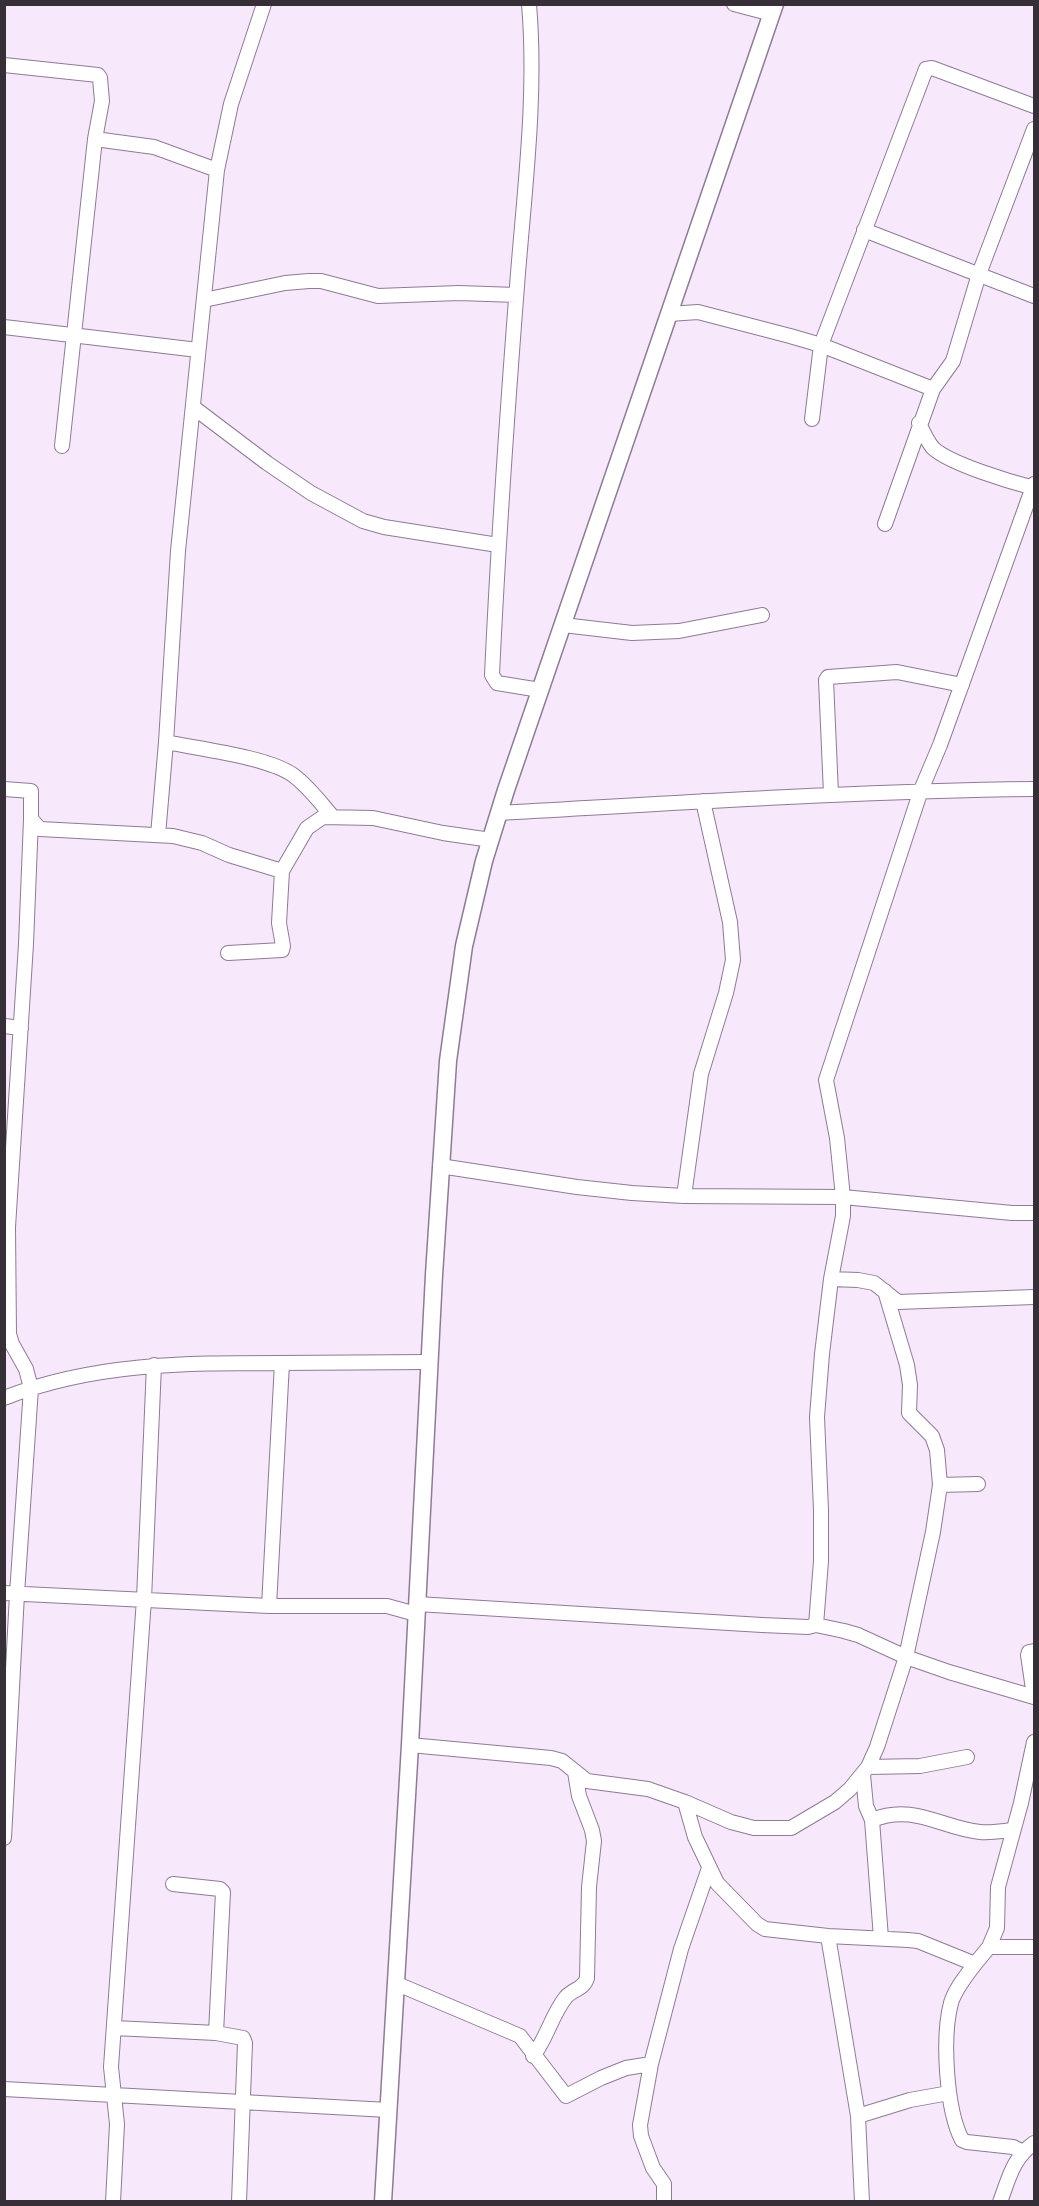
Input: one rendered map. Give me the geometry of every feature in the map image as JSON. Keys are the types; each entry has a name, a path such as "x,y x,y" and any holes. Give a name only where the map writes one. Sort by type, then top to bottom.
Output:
{"main road":[{"path":"383,2202 410,1745 440,1166 448,1061 464,946 499,813 773,9"}],"street":[{"path":"158,835 178,551 217,171 231,104 264,4"},
{"path":"529,4 530,96 526,173 498,545 492,675 497,683 540,690"},
{"path":"734,4 773,9"},
{"path":"4,65 98,75 100,78 102,101 95,139 62,446"},
{"path":"812,419 821,345 926,69 932,68 1035,106"},
{"path":"885,524 933,388 953,361 979,274 1035,129"},
{"path":"95,139 154,147 217,171"},
{"path":"864,230 1035,296"},
{"path":"204,300 309,280 378,296 459,293 516,295"},
{"path":"676,291 698,312"},
{"path":"669,314 698,312 821,345 933,388"},
{"path":"4,327 198,350"},
{"path":"193,407 310,493 363,521 384,527 498,545"},
{"path":"816,1625 821,1541 818,1417 822,1354 831,1280 843,1216 837,1138 826,1080 921,790 1034,487 1007,482 941,454 927,439 919,423"},
{"path":"562,625 632,633 679,631 762,615"},
{"path":"831,794 826,680 828,677 897,672 962,685"},
{"path":"166,742 273,764 292,774 308,788 332,816"},
{"path":"4,789 31,791 36,824 30,840 26,944 8,1227 9,1334 26,1369 31,1388 11,1593 4,1838"},
{"path":"499,813 831,794 1035,789"},
{"path":"684,1196 701,1074 726,993 732,960 730,921 704,801"},
{"path":"228,953 282,950 279,905 282,871 307,828 323,817 373,818 443,833 491,840"},
{"path":"36,824 187,838 229,855 282,871"},
{"path":"4,1026 21,1028"},
{"path":"440,1166 632,1193 684,1196 843,1197 1035,1214"},
{"path":"831,1280 858,1280 874,1283 898,1302 1035,1297"},
{"path":"410,1745 550,1758 562,1761 587,1781 648,1789 731,1822 754,1828 791,1828 835,1802 850,1789 865,1771 877,1747 906,1658 932,1542 940,1485 937,1450 932,1436 909,1413 908,1365 885,1291"},
{"path":"4,1398 31,1388 101,1372 154,1365 429,1362"},
{"path":"269,1606 282,1363"},
{"path":"113,2202 117,2124 111,2067 144,1599 154,1365"},
{"path":"940,1485 978,1484"},
{"path":"11,1593 269,1606 387,1606 762,1625 808,1627 816,1625 858,1635 906,1658 1034,1696 1028,1653 1035,1651"},
{"path":"1023,2152 1013,2147 963,2140 949,2093 947,2063 951,2002 961,1983 989,1947 997,1928 998,1887 1035,1742"},
{"path":"865,1771 920,1766 967,1757"},
{"path":"865,1771 866,1806 872,1820 881,1938"},
{"path":"533,2056 565,1999 582,1986 587,1978 589,1887 594,1841 579,1796 575,1772"},
{"path":"685,1802 695,1837 717,1883 761,1928 828,1936 918,1941 975,1964"},
{"path":"872,1820 893,1814 915,1814 979,1832 1013,1830"},
{"path":"664,2202 664,2184 653,2168 641,2136 640,2125 651,2064 681,1949 709,1868"},
{"path":"173,1884 220,1889 223,1892 216,2033"},
{"path":"828,1936 858,2116 862,2202"},
{"path":"989,1947 1035,1947"},
{"path":"395,1983 520,2036 533,2056 566,2096 618,2071 651,2064"},
{"path":"115,2028 216,2033 243,2038 245,2043 244,2101 239,2202"},
{"path":"4,2089 388,2109"},
{"path":"858,2116 910,2100 949,2093"},
{"path":"1000,2202 1016,2162 1023,2152 1035,2143"}]}
